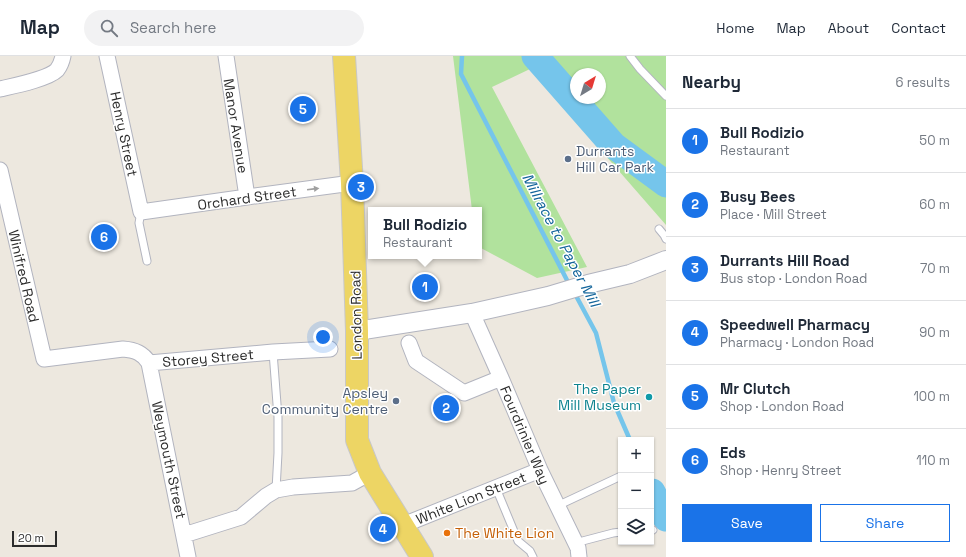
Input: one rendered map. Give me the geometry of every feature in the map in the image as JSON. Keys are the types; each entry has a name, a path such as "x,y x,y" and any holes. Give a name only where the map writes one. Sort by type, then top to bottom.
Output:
{"main road":[{"name":"London Road","path":"344,56 352,183 357,331 357,440 370,474 422,557"}],"street":[{"path":"0,89 46,77 58,69 63,56"},
{"name":"Henry Street","path":"107,56 141,212"},
{"name":"Manor Avenue","path":"226,56 247,197"},
{"name":"Winifred Road","path":"0,170 44,359"},
{"name":"Orchard Street","path":"141,212 352,183"},
{"path":"357,331 472,312 548,296 588,284 630,274 666,260"},
{"name":"Fourdrinier Way","path":"472,312 540,470 577,550"},
{"path":"409,343 416,361 464,393 501,378"},
{"name":"Storey Street","path":"44,359 129,349 141,354 149,363 273,352 330,349"},
{"name":"Weymouth Street","path":"149,363 188,557"},
{"name":"White Lion Street","path":"403,525 540,470"},
{"path":"184,535 241,517 266,496 276,490 293,487 352,484 370,474"}],"lane":[{"path":"630,56 640,69 666,96"},
{"path":"141,212 139,223 147,261"},
{"path":"659,229 666,239"},
{"path":"273,352 278,418 276,490"},
{"path":"557,506 618,477"},
{"path":"496,488 518,541 530,551 533,557"},
{"path":"577,550 612,533 618,532"}],"green space":[{"path":"453,56 666,56 666,225 530,69 492,87 587,267 537,278 482,249 482,207 472,207"}],"waterway":[{"name":"Millrace to Paper Mill","path":"462,56 461,74 570,286"},
{"path":"535,56 613,145 666,184"},
{"name":"Millrace to Paper Mill","path":"574,292 596,333 614,403 629,437"},
{"path":"654,496 666,518"}],"place":[{"name":"Mr Clutch","path":"303,109"},
{"name":"Durrants Hill Car Park","path":"568,159"},
{"name":"Durrants Hill Road","path":"361,187"},
{"name":"Eds","path":"104,237"},
{"name":"Bull Rodizio","path":"425,287"},
{"name":"The Paper Mill Museum","path":"649,397"},
{"name":"Apsley Community Centre","path":"396,401"},
{"name":"Busy Bees","path":"446,408"},
{"name":"Speedwell Pharmacy","path":"383,529"},
{"name":"The White Lion","path":"447,533"}]}
